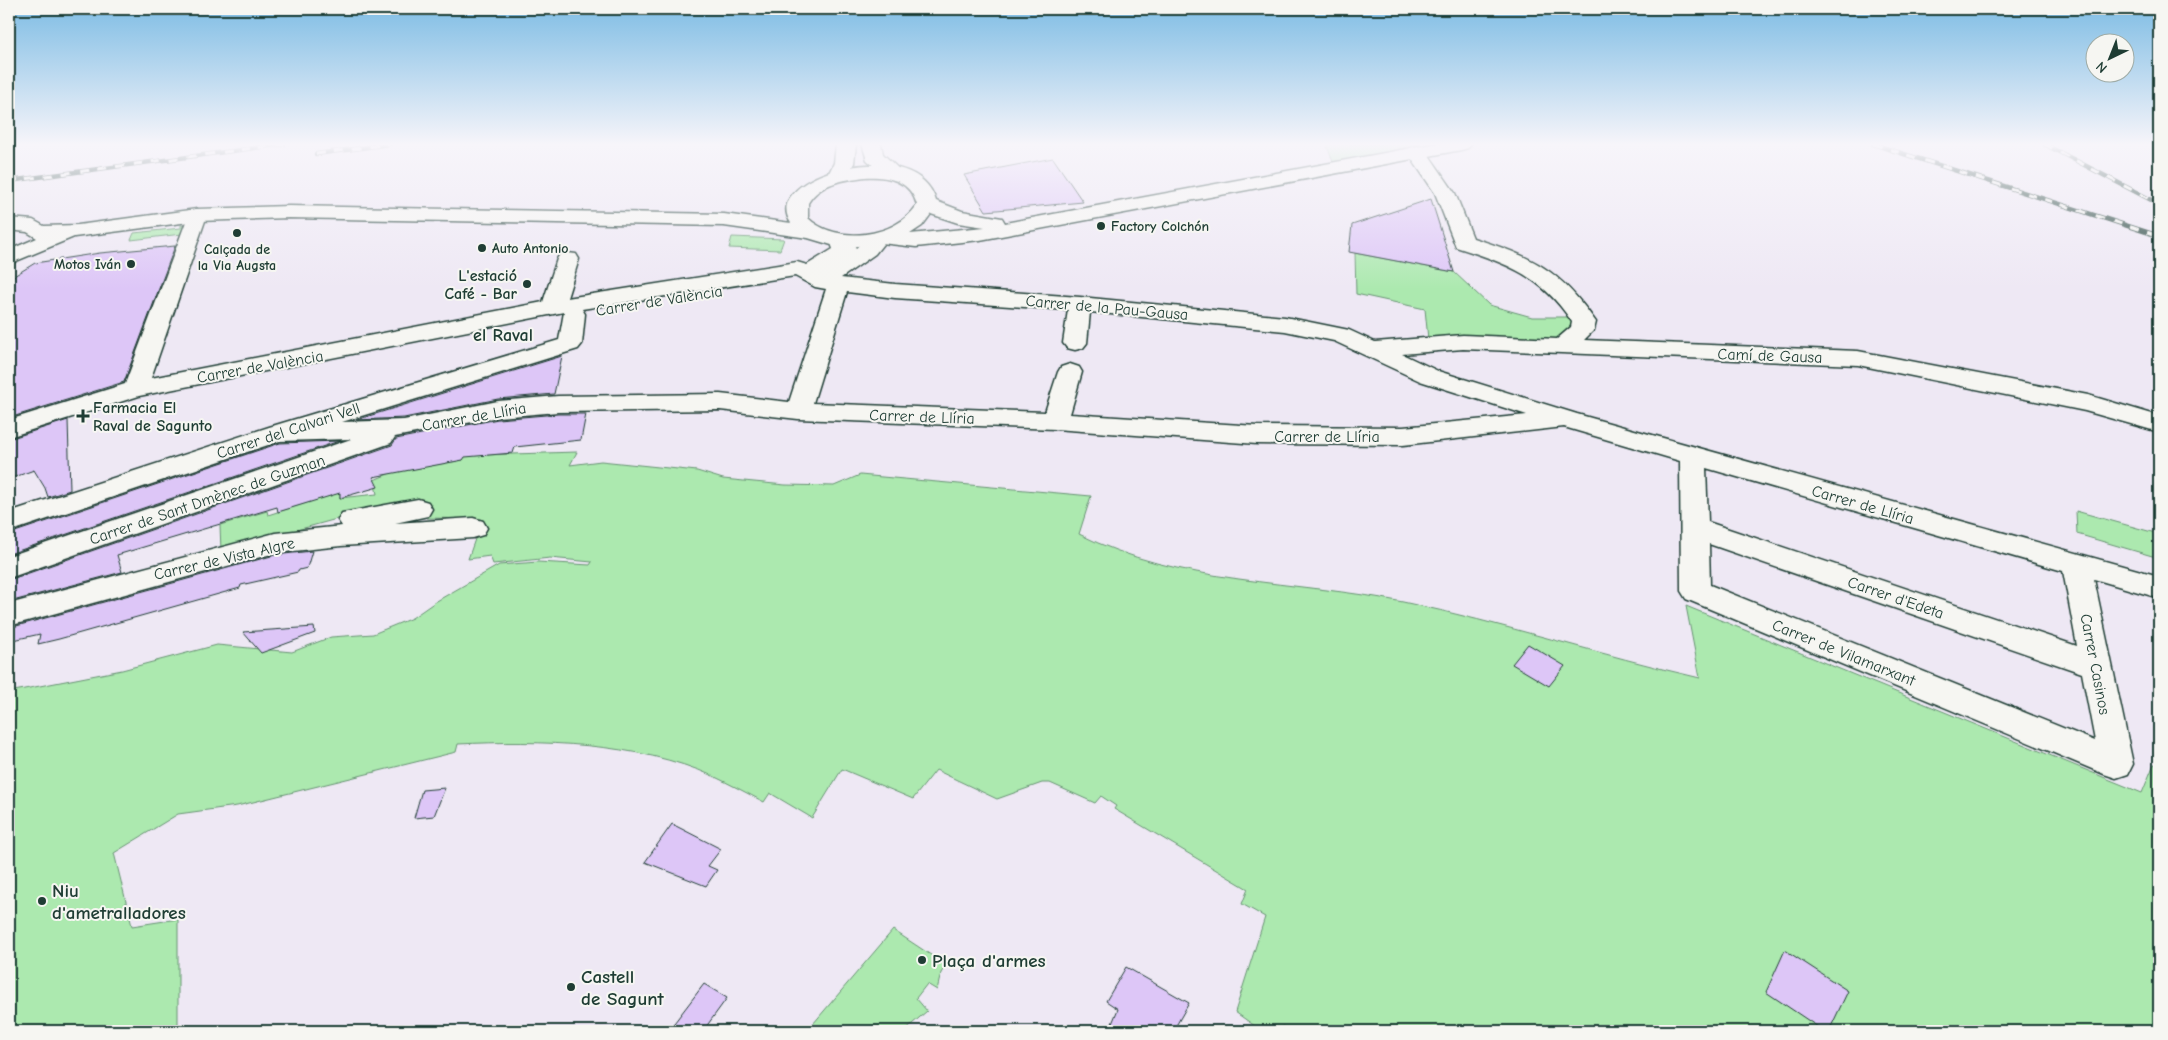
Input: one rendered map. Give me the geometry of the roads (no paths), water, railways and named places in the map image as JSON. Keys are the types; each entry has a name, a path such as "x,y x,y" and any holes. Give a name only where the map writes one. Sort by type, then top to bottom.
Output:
{"street":[{"path":"724,220 758,216 774,211 805,193"},
{"path":"841,240 845,248 841,254 807,275 824,282 839,274 872,247 879,238 904,229 920,218 927,205 924,193"},
{"path":"9,258 35,239 78,231 196,215 289,212 724,220 812,232 841,240 879,238 916,241 980,234 1199,193"},
{"path":"1445,193 1464,242 1513,257 1553,281 1574,306 1584,322 1582,330 1562,346"},
{"path":"801,196 796,209 800,221 812,232"},
{"path":"927,205 958,217 982,221 1040,222"},
{"path":"135,389 196,215"},
{"path":"9,224 33,226 35,239"},
{"path":"563,311 568,259"},
{"path":"798,411 839,274"},
{"name":"Carrer de la Pau-Gausa","path":"839,274 1080,304 1285,324 1341,335 1429,376"},
{"name":"Carrer de València","path":"9,429 135,389 514,316 517,319 701,291 794,282 807,275"},
{"path":"1075,343 1080,304"},
{"name":"Carrer del Calvari Vell","path":"9,522 278,433 570,344 563,311"},
{"name":"Camí de Gausa","path":"1374,349 1463,342 1858,358 2088,403 2159,424"},
{"path":"1055,421 1070,372"},
{"name":"Carrer de Llíria","path":"1429,376 1568,420 2159,587"},
{"name":"Carrer de Llíria","path":"278,433 404,428 498,409 558,404 720,402 798,411 1055,421 1256,435 1403,436 1568,420"},
{"name":"Carrer de Sant Dmènec de Guzman","path":"9,567 160,516 404,428"},
{"name":"Carrer de Vilamarxant","path":"1693,456 1696,591 2116,764"},
{"path":"305,540 354,519 418,509"},
{"name":"Carrer de Vista Algre","path":"9,614 266,545 305,540 473,528"},
{"name":"Carrer d'Edeta","path":"1696,529 2096,665"},
{"name":"Carrer Casinos","path":"2076,563 2116,764"}],"railway":[{"path":"2024,193 2159,236"},
{"path":"2137,193 2159,204"}],"place":[{"name":"Factory Colchón","path":"1101,226"},
{"name":"Calçada de la Via Augsta","path":"237,233"},
{"name":"Auto Antonio","path":"482,248"},
{"name":"Motos Iván","path":"131,264"},
{"name":"L'estació Café - Bar","path":"527,284"},
{"name":"Farmacia El Raval de Sagunto","path":"83,416"},
{"name":"Niu d'ametralladores","path":"42,901"},
{"name":"Plaça d'armes","path":"922,960"},
{"name":"Castell de Sagunt","path":"571,987"}],"district":[{"name":"el Raval","path":"503,335"}]}
